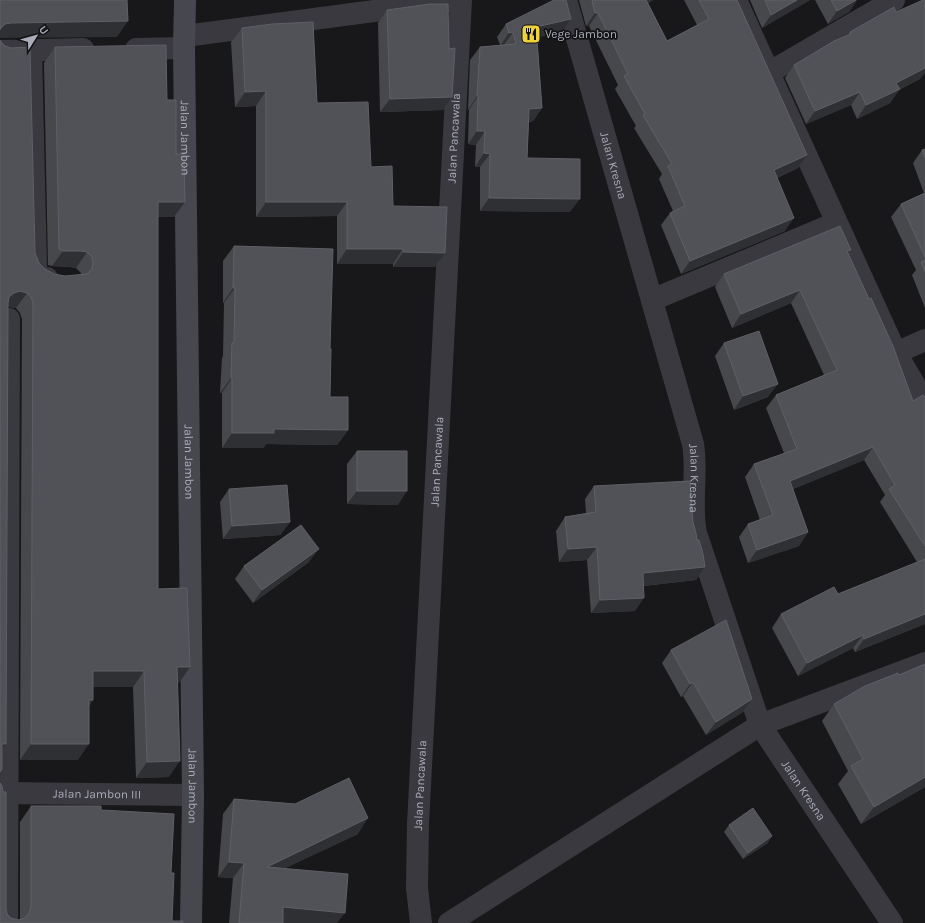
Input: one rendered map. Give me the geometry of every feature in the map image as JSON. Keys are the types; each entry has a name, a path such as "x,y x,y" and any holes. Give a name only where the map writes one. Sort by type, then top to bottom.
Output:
{"main road":[{"name":"Jalan Jambon","path":"185,0 193,795 191,923"}],"street":[{"path":"0,51 108,49 185,42 457,0"},
{"name":"Jalan Pancawala","path":"421,923 417,888 418,824 461,0"},
{"name":"Jalan Kresna","path":"566,0 693,444 696,460 693,508 696,533 760,725 892,923"},
{"path":"736,0 770,72 836,223 896,353 925,402"},
{"path":"770,72 894,0"},
{"path":"31,50 36,268 38,274 43,278 64,279"},
{"path":"652,300 836,223"},
{"path":"7,923 4,793 9,319"},
{"path":"896,353 925,340"},
{"path":"449,923 760,725 925,663"},
{"name":"Jalan Jambon III","path":"4,793 193,795"}],"building":[{"path":"0,0 127,0 128,21 11,23 5,24 0,29"},
{"path":"554,0 566,0 571,19 536,27 542,108 529,109 527,158 580,159 580,199 489,198 490,154 484,153 485,131 477,131 477,96 480,47 516,44 513,32 509,33 506,24"},
{"path":"592,0 646,0 667,41 709,19 699,0 737,0 807,155 774,170 794,218 690,261 670,213 685,206 668,166 672,164 643,115 645,114 624,76 628,74 598,13 595,13"},
{"path":"765,0 797,0 771,15"},
{"path":"831,0 856,0 837,11"},
{"path":"925,0 925,68 896,83 900,89 866,105 860,92 815,111 794,65 834,41 851,34 850,32 894,7 896,12"},
{"path":"430,4 448,4 449,49 455,48 452,97 390,99 387,10"},
{"path":"313,22 317,103 368,102 371,167 392,166 393,206 447,207 445,253 403,252 403,249 347,249 347,202 266,202 266,91 245,92 242,28 272,24"},
{"path":"0,40 5,46 11,48 30,47 35,253 39,263 45,269 54,274 65,276 87,274 92,269 93,263 92,257 87,252 63,251 59,249 55,47 166,45 167,100 176,100 176,154 184,154 185,202 158,202 158,589 187,588 190,667 177,667 180,761 147,762 144,671 93,671 93,700 89,700 89,744 31,744 33,303 31,297 27,293 20,291 9,297 8,303 6,744 2,744 2,769 0,772"},
{"path":"925,149 925,158 922,150"},
{"path":"925,193 925,257 901,204"},
{"path":"840,226 851,250 847,251 893,346 913,401 923,395 925,397 925,546 889,489 895,485 873,447 790,481 808,532 757,550 748,524 773,515 754,464 797,449 776,395 837,370 800,290 741,314 724,274"},
{"path":"234,246 333,249 330,397 348,397 348,430 274,429 274,433 232,433 231,378 232,343 234,343"},
{"path":"925,260 925,272 921,262"},
{"path":"759,331 778,384 743,396 724,343"},
{"path":"357,451 407,451 407,491 357,491"},
{"path":"690,481 693,522 697,540 699,540 703,554 705,567 643,573 644,598 600,600 597,547 568,549 565,517 596,512 594,486"},
{"path":"287,485 290,522 232,526 229,489"},
{"path":"301,525 319,549 262,590 244,566"},
{"path":"925,559 925,614 864,639 863,635 807,663 781,614 834,587 838,594"},
{"path":"726,620 752,699 716,722 693,682 690,684 671,650"},
{"path":"925,664 925,777 874,807 851,766 863,759 834,704 865,686 898,673 899,675"},
{"path":"349,778 368,818 267,867 348,874 345,913 283,907 283,923 239,923 244,863 229,862 234,799 295,804"},
{"path":"0,783 3,792 6,792 6,908 7,914 11,918 18,920 25,918 31,907 31,806 101,806 101,810 174,814 171,873 174,873 172,921 183,921 183,923 0,923"},
{"path":"753,808 772,836 748,853 729,825"}],"place":[{"name":"Vege Jambon","path":"531,34"}]}
